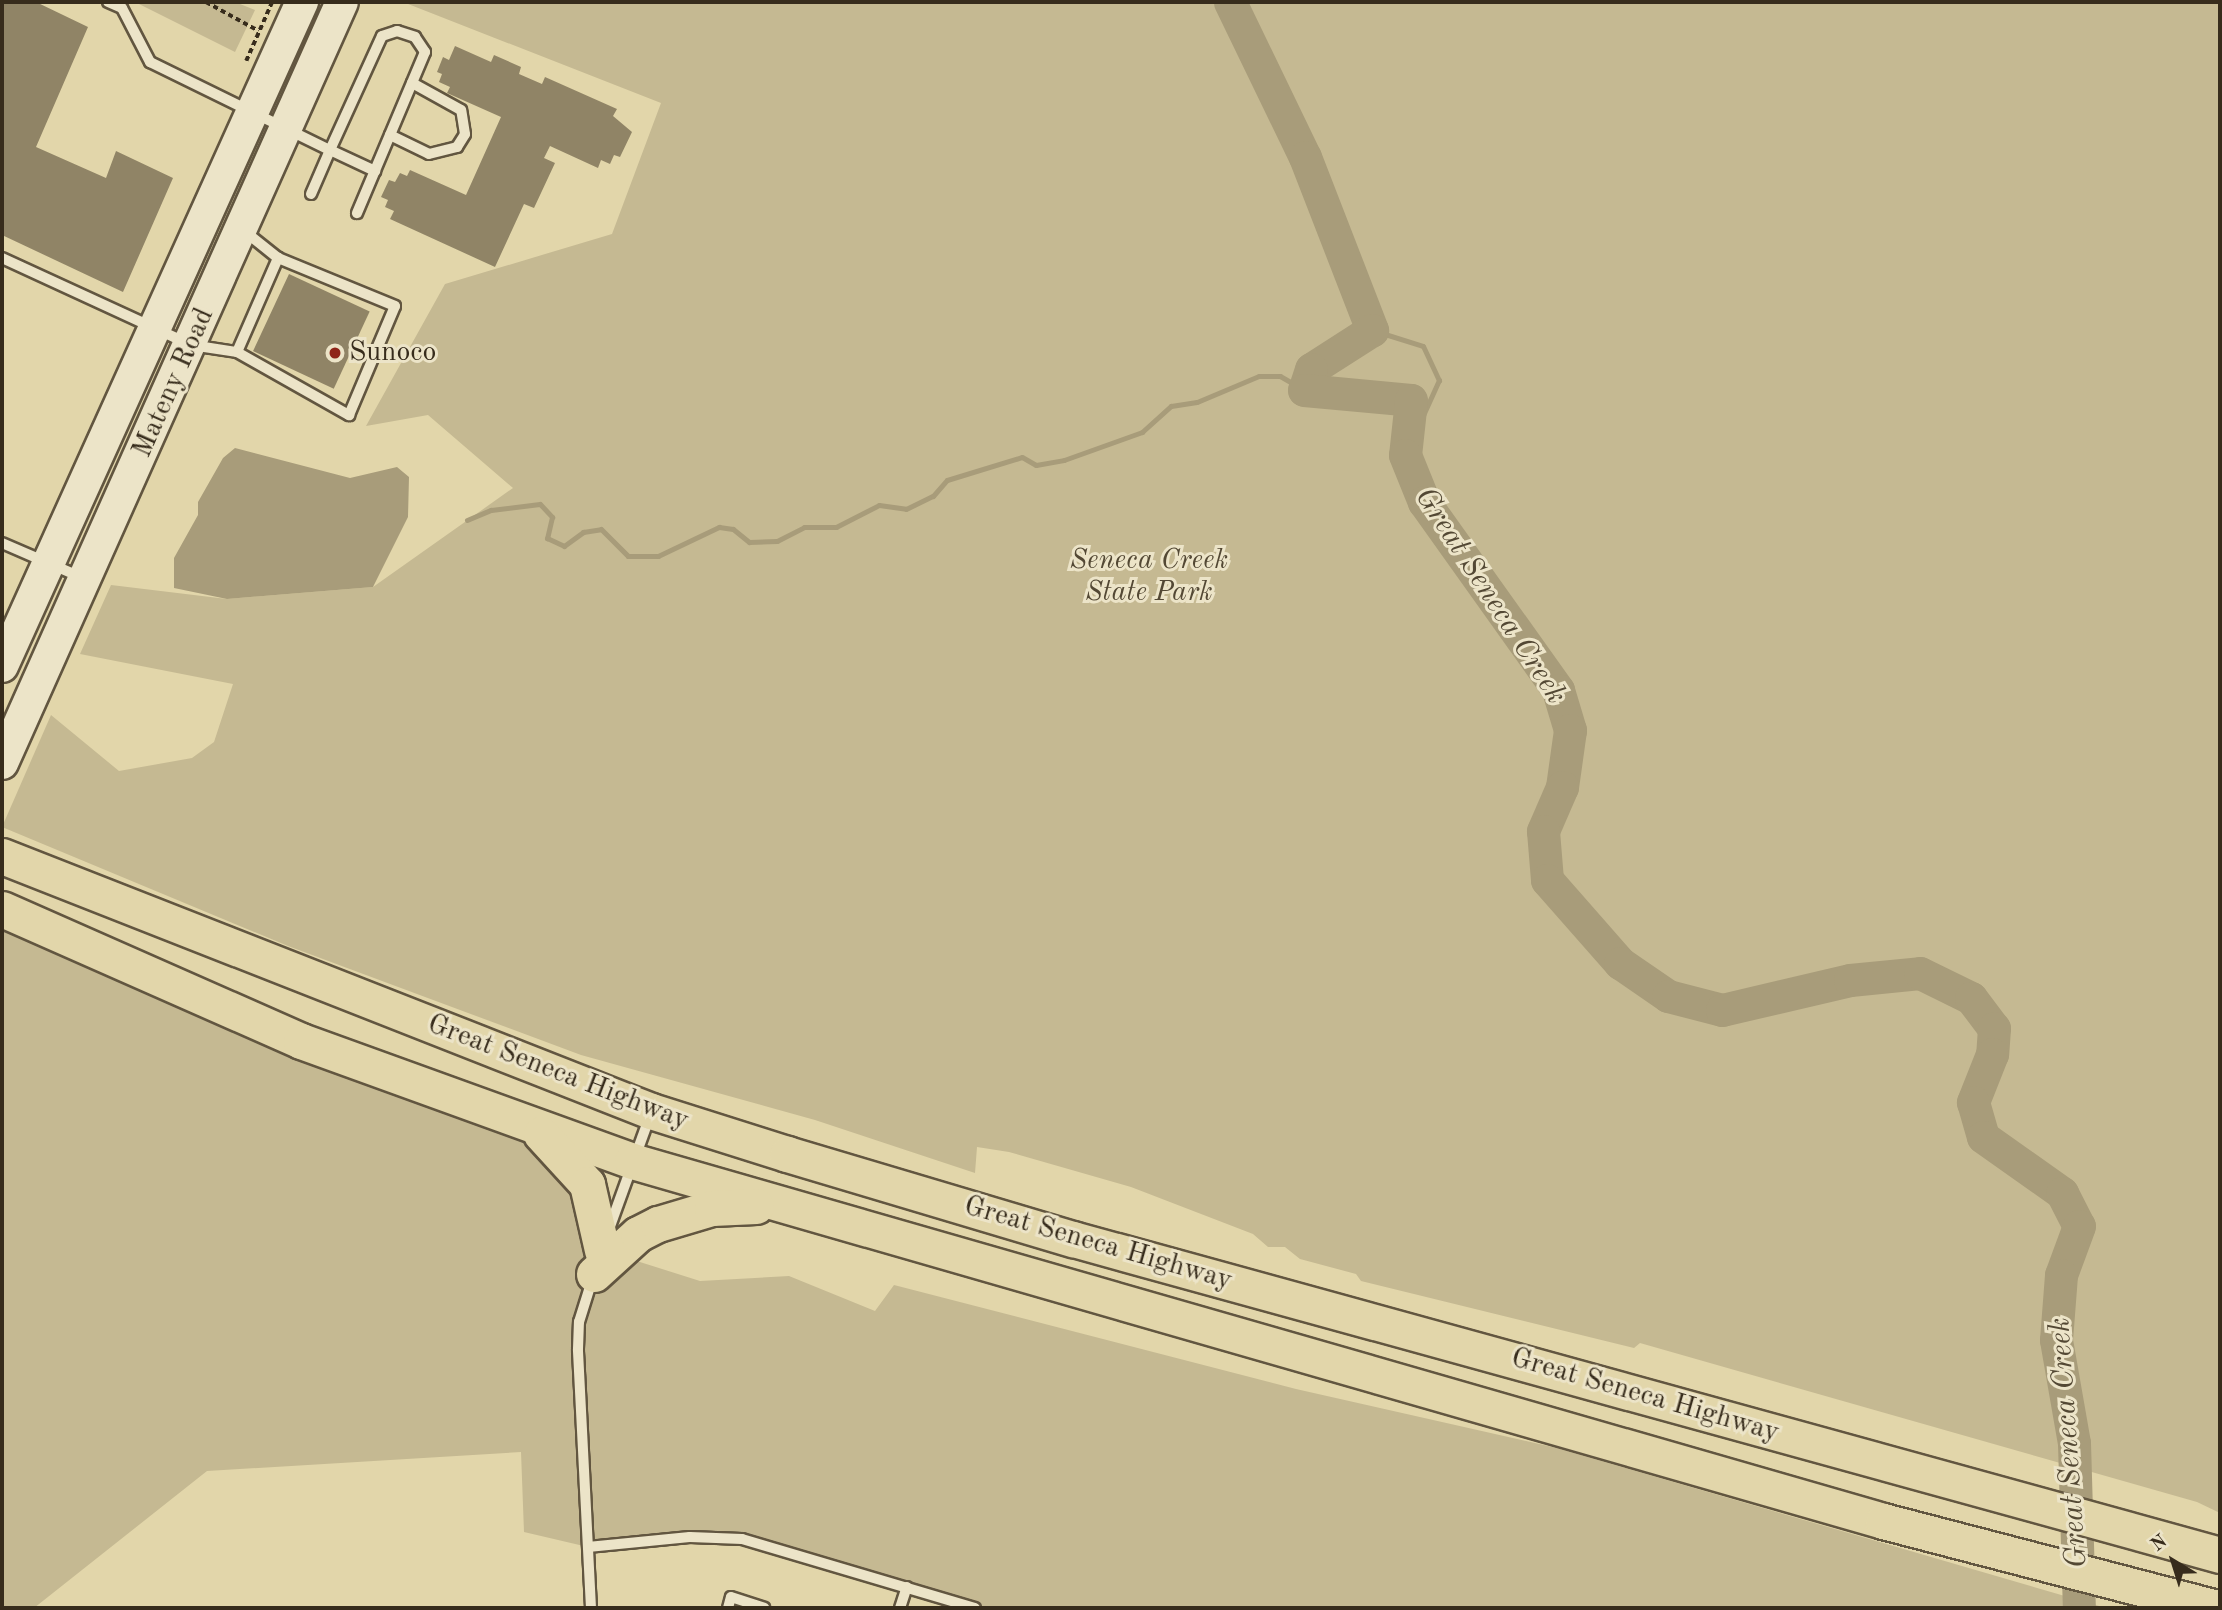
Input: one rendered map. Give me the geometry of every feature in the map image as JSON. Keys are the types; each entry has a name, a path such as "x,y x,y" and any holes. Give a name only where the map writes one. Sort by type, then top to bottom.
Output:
{"main road":[{"name":"Great Seneca Highway","path":"2,856 652,1111 1073,1239 2220,1555"},
{"name":"Great Seneca Highway","path":"2,909 301,1041 632,1161 1952,1539 2218,1608"},
{"path":"529,1125 551,1141 587,1184 598,1262 638,1234 681,1214 712,1208 782,1205"}],"street":[{"name":"Mateny Road","path":"2,666 302,2"},
{"name":"Mateny Road","path":"2,762 191,345 342,2"}],"lane":[{"path":"108,2 122,8 150,62 254,111 286,131 375,171"},
{"path":"311,194 382,36 390,31 415,37 425,52 357,214"},
{"path":"390,135 436,154 457,147 465,134 461,110 412,83"},
{"path":"2,258 191,345 237,352 349,415 395,306 278,258 242,230"},
{"path":"237,352 278,258"},
{"path":"2,542 86,579"},
{"path":"591,1608 578,1349 579,1322 632,1161 652,1111"},
{"path":"588,1546 690,1537 743,1539 975,1608"},
{"path":"900,1608 907,1587"},
{"path":"728,1608 732,1597 764,1608"}],"path":[{"path":"206,2 259,31"}],"green space":[{"path":"135,2 235,2 255,10 235,52"},
{"name":"Seneca Creek State Park","path":"403,2 2220,2 2220,1513 2197,1502 1640,1343 1634,1348 1361,1281 1356,1274 1300,1259 1285,1247 1268,1247 1253,1234 1131,1187 1009,1152 977,1147 975,1173 815,1120 581,1055 288,946 2,827 51,715 119,771 192,758 214,742 233,684 80,654 111,585 227,599 373,587 513,488 428,415 366,426 445,284 612,234 661,103"},
{"path":"2,905 529,1125 574,1166 602,1250 700,1281 789,1276 875,1311 894,1285 1296,1389 1557,1448 2106,1608 975,1608 742,1539 588,1547 524,1532 521,1452 207,1471 34,1608 2,1608"}],"shaded area":[{"path":"235,448 350,478 397,467 409,477 408,517 373,587 227,599 174,588 174,558 198,515 198,502 223,458"}],"building":[{"path":"2,2 36,2 88,27 36,147 106,178 116,151 173,178 123,292 2,235"},
{"path":"455,46 491,62 494,55 521,67 519,74 542,84 545,77 617,109 613,116 632,132 620,157 614,155 610,164 601,160 598,168 550,146 544,158 555,163 534,208 524,204 495,267 390,219 394,211 385,207 388,200 381,197 389,180 395,182 400,173 407,176 410,170 466,195 501,117 447,93 450,87 439,82 442,74 437,72 443,57 449,60"},
{"path":"289,274 370,312 334,389 253,351"}],"waterway":[{"name":"Great Seneca Creek","path":"1230,2 1305,157 1372,330 1311,369 1304,390 1411,400 1405,455 1424,502 1558,690 1570,730 1562,787 1543,831 1547,880 1620,963 1668,996 1722,1010 1850,980 1920,973 1971,998 1994,1028 1992,1054 1973,1102 1983,1137 2062,1193 2079,1226 2061,1275 2056,1340 2074,1443 2079,1608"},
{"name":"Great Seneca Creek","path":"1372,330 1423,346 1439,380 1405,455"},
{"path":"467,520 491,510 540,504 552,517 547,538 564,546 583,532 601,529 628,556 658,556 719,527 733,529 749,542 777,541 804,527 836,527 879,505 906,509 933,496 947,480 1022,457 1036,465 1064,460 1142,432 1171,406 1197,402 1259,376 1280,376 1304,390"}],"place":[{"name":"Sunoco","path":"335,353"}]}
